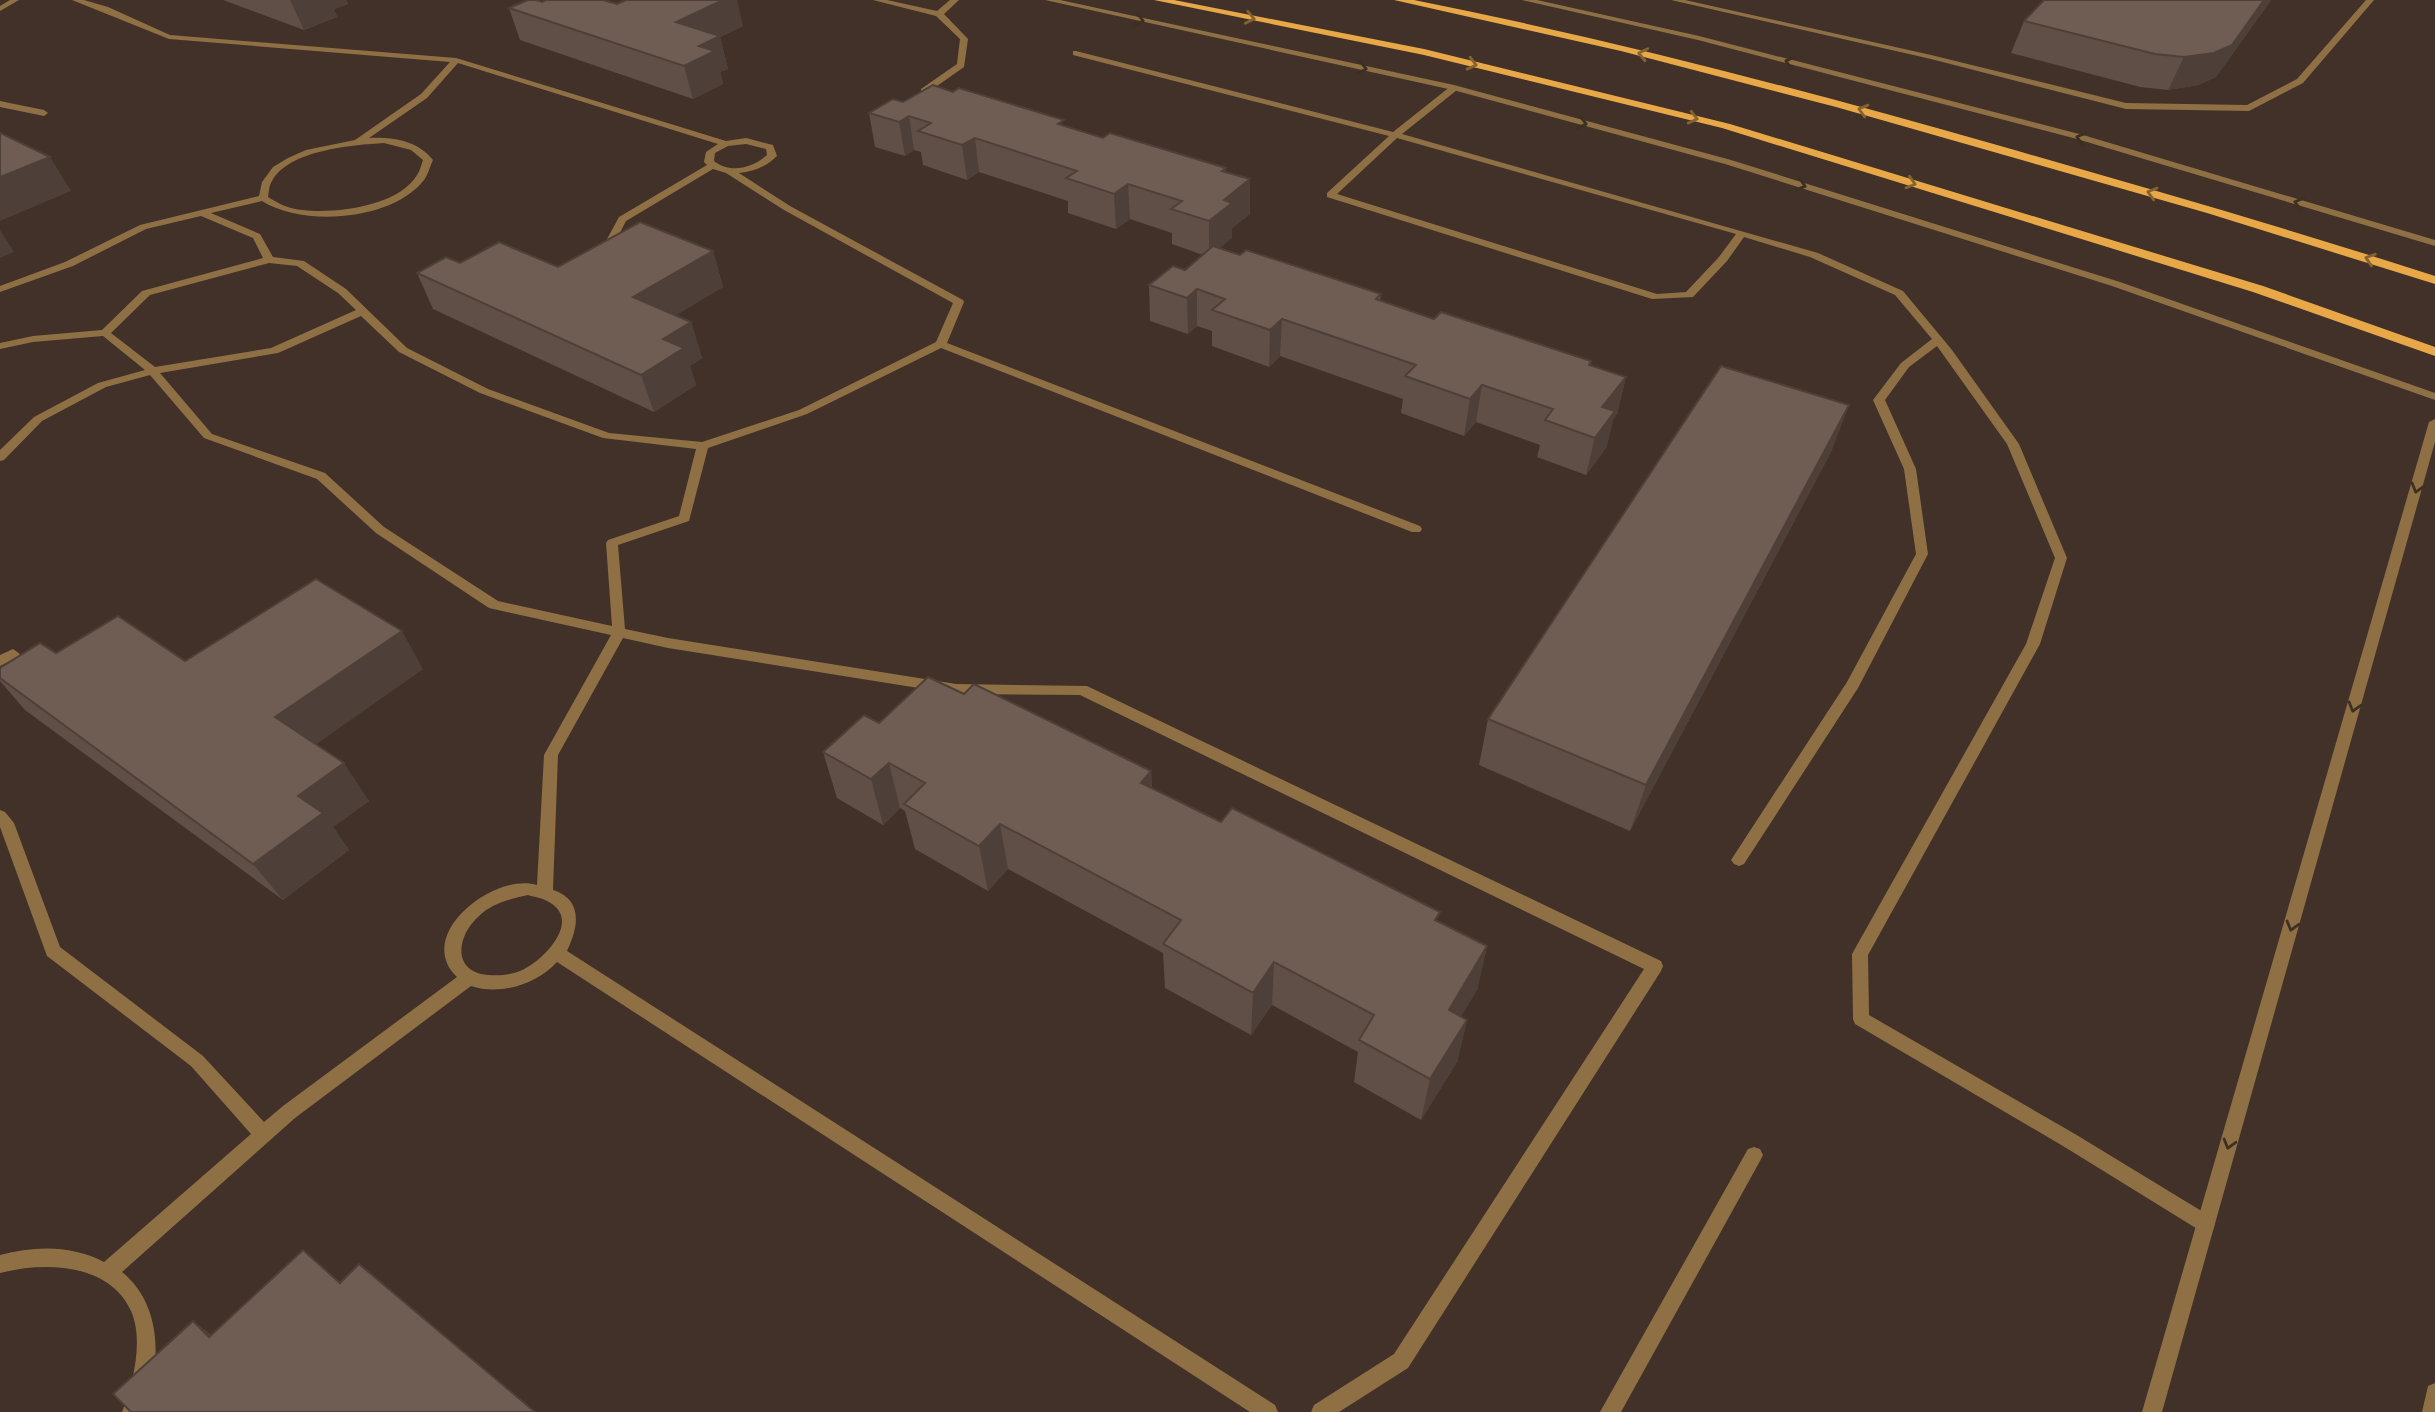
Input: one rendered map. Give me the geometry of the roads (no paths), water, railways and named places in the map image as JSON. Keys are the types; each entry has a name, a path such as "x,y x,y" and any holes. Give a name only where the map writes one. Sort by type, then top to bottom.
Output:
{"main road":[{"path":"1158,0 1424,52 1726,126 2258,289 2435,352"},
{"path":"1399,0 1768,83 2270,226 2435,280"}],"street":[{"path":"0,9 15,0"},
{"path":"76,0 106,9 169,37 456,60 726,144 756,142 771,147 773,152 767,162 760,166 729,171"},
{"path":"877,0 939,14 964,39 961,65 924,91"},
{"path":"939,14 955,0"},
{"path":"1049,0 1454,88 1728,162 2116,284 2435,397"},
{"path":"1526,0 1699,38 2080,137 2435,243"},
{"path":"1675,0 1931,57 2126,106 2249,108 2300,81 2370,0"},
{"path":"1076,54 1395,135 1742,233 1814,255 1899,293 1938,340 2013,444 2061,558 2033,644 1860,954 1861,1019 2069,1140 2206,1224"},
{"path":"359,141 424,96 456,60"},
{"path":"1454,88 1395,135 1330,195 1656,297 1689,295 1723,259 1742,233"},
{"path":"0,104 44,113"},
{"path":"384,140 405,144 421,150 428,160 427,172 416,184 397,196 343,213 289,214 272,208 263,198 262,187 270,175 286,163 307,153 359,141 384,140"},
{"path":"712,166 708,158 711,152 726,144"},
{"path":"0,346 33,339 105,333 146,293 269,261 300,263 342,291 403,350 484,391 607,436 703,446 803,412 941,344 959,302 787,208 729,171 712,166 622,219 603,256"},
{"path":"0,289 69,264 143,227 263,198"},
{"path":"202,212 257,236 269,261"},
{"path":"0,457 38,419 102,386 153,371 274,351 363,311"},
{"path":"105,333 153,371 208,436 321,476 380,530 494,605 668,643 956,689 1082,690 1655,966 1401,1361 1321,1412"},
{"path":"1738,860 1853,684 1922,554 1910,469 1879,400 1905,365 1938,340"},
{"path":"941,344 1416,529"},
{"path":"2152,1412 2435,422"},
{"path":"545,891 551,755 620,632 612,543 685,518 703,446"},
{"path":"0,661 13,654"},
{"path":"0,816 6,823 53,951 197,1061 263,1134"},
{"path":"528,889 545,891 559,898 568,909 571,922 567,938 557,953 542,967 504,983 485,983 469,978 458,969 452,956 453,940 467,918 491,899 510,892 528,889"},
{"path":"557,953 1268,1412"},
{"path":"108,1271 263,1134 469,978"},
{"path":"1610,1412 1754,1155"},
{"path":"0,1264 11,1260 63,1257 108,1271 137,1302 147,1346 138,1401 132,1412"},
{"path":"2432,1412 2435,1393"}]}
